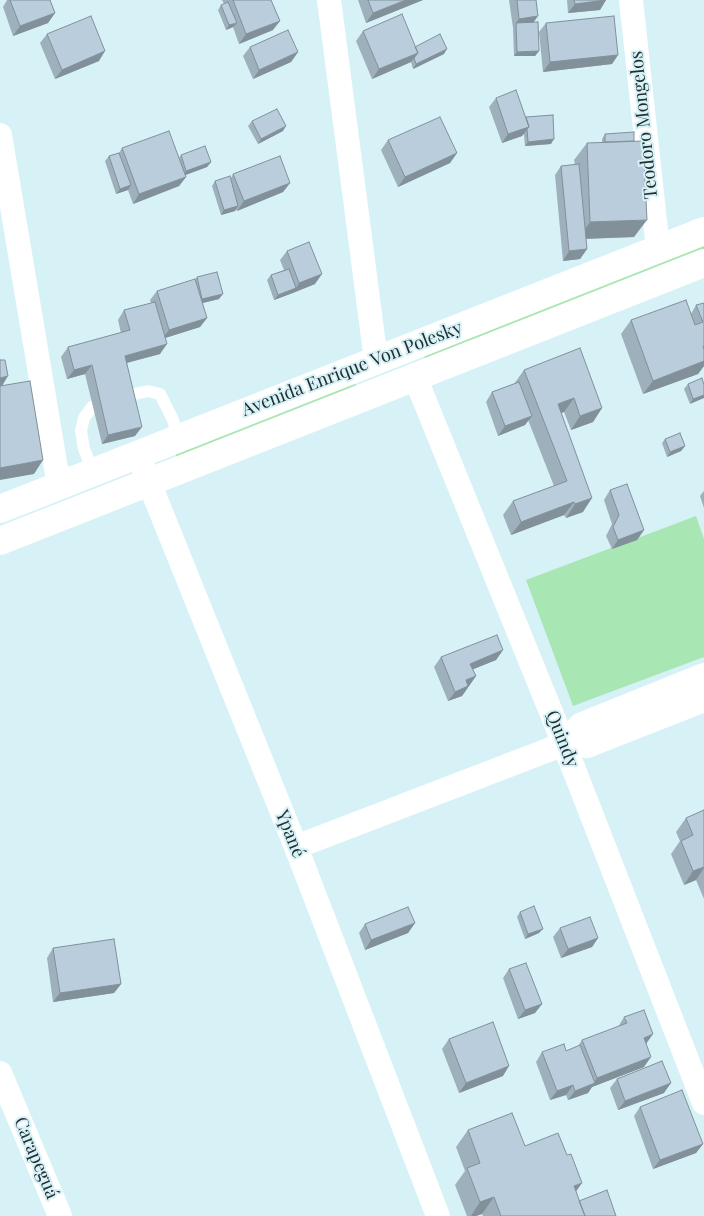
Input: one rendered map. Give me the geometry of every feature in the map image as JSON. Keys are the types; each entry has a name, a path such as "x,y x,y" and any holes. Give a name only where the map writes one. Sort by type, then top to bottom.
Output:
{"main road":[{"name":"Avenida Enrique Von Polesky","path":"0,509 178,437 704,231"},
{"name":"Avenida Enrique Von Polesky","path":"0,541 704,263"},
{"path":"383,357 408,380"}],"street":[{"path":"329,0 383,357"},
{"name":"Teodoro Mongelos","path":"631,0 658,249"},
{"path":"0,135 59,486"},
{"name":"Quindy","path":"408,380 564,744 704,1102"},
{"name":"Ypané","path":"138,454 148,483 296,847 438,1216"},
{"path":"564,744 580,725 704,675"},
{"path":"296,847 564,744 587,746 704,700"},
{"name":"Carapeguá","path":"0,1073 60,1216"}],"lane":[{"path":"126,396 148,391 160,394 173,420 178,437"},
{"path":"92,407 84,418 81,431 84,449 93,471"}],"green space":[{"path":"704,245 704,250 425,358 424,356"},
{"path":"354,383 357,386 176,458 176,454"},
{"path":"696,516 704,539 704,657 573,706 526,580"}],"building":[{"path":"10,0 50,0 55,13 20,26"},
{"path":"233,0 271,0 280,21 246,34"},
{"path":"368,0 406,0 373,13"},
{"path":"517,0 536,0 538,16 519,19"},
{"path":"574,0 606,0 575,4"},
{"path":"228,2 237,23 229,25 221,5"},
{"path":"402,14 418,53 379,69 363,31"},
{"path":"91,16 105,51 62,70 47,34"},
{"path":"614,16 618,55 550,62 546,23"},
{"path":"538,22 539,51 517,52 516,23"},
{"path":"288,30 298,52 259,70 250,47"},
{"path":"440,34 447,49 416,64 414,58 418,53 415,47"},
{"path":"516,90 529,127 508,134 496,98"},
{"path":"277,109 286,126 261,139 252,121"},
{"path":"553,115 554,139 528,142 527,129 529,127 526,117"},
{"path":"440,117 457,153 405,177 388,140"},
{"path":"169,131 186,177 139,194 122,148"},
{"path":"634,132 634,141 605,142 605,134"},
{"path":"643,141 647,220 590,222 587,143"},
{"path":"205,146 211,162 186,171 181,155"},
{"path":"119,153 131,185 120,189 109,156"},
{"path":"280,156 290,183 244,201 233,174"},
{"path":"579,164 587,249 569,251 561,166"},
{"path":"230,176 238,206 224,210 215,181"},
{"path":"309,242 322,274 299,283 287,251"},
{"path":"289,269 296,288 278,295 271,275"},
{"path":"217,272 223,294 202,299 197,277"},
{"path":"195,279 207,318 169,330 157,291"},
{"path":"686,300 695,325 703,322 696,305 704,303 704,361 653,381 631,320"},
{"path":"155,302 167,344 125,356 142,427 108,435 92,365 74,370 68,347 130,330 124,310"},
{"path":"580,348 602,408 580,416 574,398 558,404 592,498 575,504 574,502 521,522 513,501 567,481 524,370"},
{"path":"0,360 5,360 8,376 0,378"},
{"path":"702,378 704,395 693,399 688,384"},
{"path":"30,381 43,460 0,468 0,386"},
{"path":"519,382 532,416 505,426 492,392"},
{"path":"680,433 685,446 670,452 665,439"},
{"path":"627,484 644,530 618,540 613,527 619,515 610,490"},
{"path":"497,635 503,650 470,664 476,676 466,680 468,686 455,692 441,657"},
{"path":"704,810 704,867 693,871 681,841 693,835 686,818"},
{"path":"534,906 543,929 528,934 520,912"},
{"path":"408,907 415,923 371,940 365,924"},
{"path":"590,917 598,938 568,949 560,928"},
{"path":"114,939 121,984 60,993 53,948"},
{"path":"526,963 542,1004 525,1010 509,969"},
{"path":"644,1010 653,1034 644,1038 651,1057 597,1078 582,1040 627,1023 624,1017"},
{"path":"493,1022 509,1066 466,1083 449,1039"},
{"path":"564,1044 566,1051 580,1045 595,1083 575,1091 573,1085 557,1091 542,1052"},
{"path":"662,1061 671,1083 625,1101 617,1079"},
{"path":"682,1090 703,1144 660,1160 640,1107"},
{"path":"512,1113 525,1146 558,1133 567,1155 571,1154 582,1183 574,1186 585,1216 501,1216 494,1197 480,1202 467,1168 480,1163 468,1130"},
{"path":"607,1190 616,1216 585,1216 579,1201"}]}
